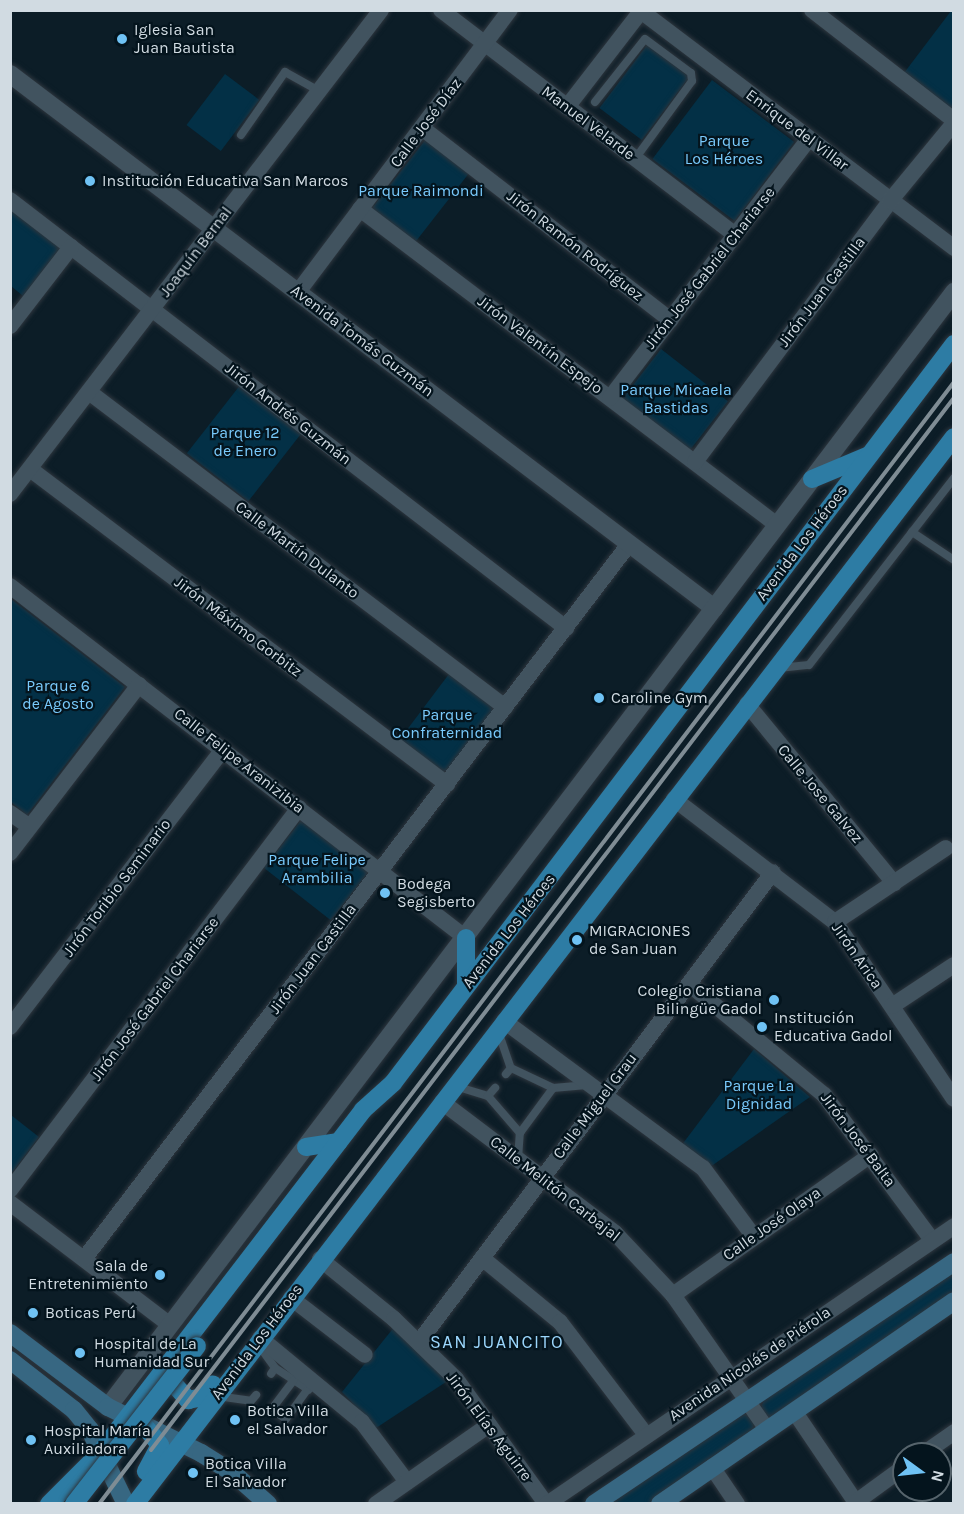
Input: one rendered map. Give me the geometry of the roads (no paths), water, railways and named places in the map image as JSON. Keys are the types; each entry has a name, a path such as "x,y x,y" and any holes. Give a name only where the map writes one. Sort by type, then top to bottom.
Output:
{"main road":[{"name":"Avenida Los Héroes","path":"49,1503 136,1421 163,1372 363,1110 393,1083 466,985 558,869 954,344"},
{"name":"Avenida Los Héroes","path":"135,1503 320,1259 954,437"},
{"path":"812,479 868,456"},
{"path":"466,938 466,985"},
{"path":"74,1503 372,1118 393,1083"},
{"path":"306,1147 339,1142"},
{"name":"Avenida Nicolás de Piérola","path":"594,1503 954,1262"},
{"path":"660,1503 954,1301"},
{"path":"10,1333 108,1407 181,1442 233,1473 268,1503"},
{"path":"163,1372 180,1394 197,1400 240,1349 259,1340"},
{"path":"12,1361 27,1357 27,1345"},
{"path":"12,1361 72,1407 90,1430 126,1503"},
{"path":"135,1503 131,1491 160,1445 136,1421"}],"street":[{"name":"Joaquín Bernal","path":"10,494 381,10"},
{"name":"Manuel Velarde","path":"441,10 735,235"},
{"name":"Calle José Díaz","path":"298,292 510,10"},
{"path":"812,10 954,121"},
{"path":"567,107 642,11"},
{"name":"Enrique del Villar","path":"642,11 954,248"},
{"name":"Avenida Tomás Guzmán","path":"10,74 714,608"},
{"name":"Jirón Juan Castilla","path":"695,462 890,201 954,121"},
{"name":"Jirón Ramón Rodríguez","path":"422,128 670,320"},
{"name":"Jirón José Gabriel Chariarse","path":"610,398 809,139"},
{"name":"Jirón Andrés Guzmán","path":"10,200 566,628"},
{"name":"Jirón Valentín Espejo","path":"360,209 777,525"},
{"path":"10,326 71,247"},
{"name":"Avenida Los Héroes","path":"108,1407 954,292"},
{"name":"Calle Martín Dulanto","path":"89,392 505,707"},
{"name":"Jirón Máximo Gorbitz","path":"30,469 447,784"},
{"name":"Jirón Juan Castilla","path":"84,1260 629,544"},
{"name":"Calle Felipe Aranizibia","path":"10,586 381,870 466,938"},
{"path":"10,853 139,685"},
{"name":"Calle Jose Galvez","path":"747,704 894,883"},
{"name":"Jirón Toribio Seminario","path":"10,1027 223,749"},
{"name":"Jirón Arica","path":"674,799 773,872 835,922 954,1099"},
{"name":"Jirón José Gabriel Chariarse","path":"10,1190 299,808"},
{"path":"10,813 30,827"},
{"path":"835,922 946,848"},
{"name":"Calle Miguel Grau","path":"419,1342 773,872"},
{"path":"892,1006 954,964"},
{"name":"Jirón José Balta","path":"688,984 819,1089 871,1155 932,1240"},
{"path":"501,1025 589,1084 703,1168 754,1237"},
{"name":"Calle Melitón Carbajal","path":"442,1102 615,1233 673,1294 767,1429"},
{"name":"Calle José Olaya","path":"673,1294 871,1155"},
{"path":"10,1203 170,1325"},
{"name":"Avenida Nicolás de Piérola","path":"546,1503 954,1226"},
{"path":"482,1258 560,1322 645,1435"},
{"name":"Jirón Elías Aguirre","path":"320,1259 419,1342 456,1379 546,1503"},
{"path":"291,1298 365,1355"},
{"path":"259,1340 314,1389 362,1422 407,1482"},
{"path":"794,1411 856,1503 892,1476"},
{"path":"376,1503 489,1425"},
{"path":"940,1442 954,1432"},
{"path":"712,1467 737,1503"}],"lane":[{"path":"594,102 645,39 691,73 692,81 635,159"},
{"path":"241,135 285,72 319,92"},
{"path":"776,668 809,665 954,477"},
{"path":"912,532 954,560"},
{"path":"501,1025 508,1071 553,1088 589,1084"},
{"path":"455,1085 488,1096 520,1133"},
{"path":"488,1096 495,1088"},
{"path":"518,1159 520,1133 553,1088"},
{"path":"259,1340 273,1371 314,1389 286,1419 272,1409 293,1381"},
{"path":"216,1396 251,1401 256,1395"}],"railway":[{"path":"99,1504 954,382"},
{"path":"151,1450 954,398"}],"place":[{"name":"Iglesia San Juan Bautista","path":"122,39"},
{"name":"Institución Educativa San Marcos","path":"90,181"},
{"name":"Caroline Gym","path":"599,698"},
{"name":"Bodega Segisberto","path":"385,893"},
{"name":"MIGRACIONES de San Juan","path":"577,940"},
{"name":"Colegio Cristiana Bilingüe Gadol","path":"774,1000"},
{"name":"Institución Educativa Gadol","path":"762,1027"},
{"name":"Sala de Entretenimiento","path":"160,1275"},
{"name":"Boticas Perú","path":"33,1313"},
{"name":"Hospital de La Humanidad Sur","path":"80,1353"},
{"name":"Botica Villa el Salvador","path":"235,1420"},
{"name":"Hospital María Auxiliadora","path":"31,1440"},
{"name":"Botica Villa El Salvador","path":"193,1473"}],"district":[{"name":"SAN JUANCITO","path":"497,1342"}],"park label":[{"name":"Parque Los Héroes","path":"724,150"},
{"name":"Parque Raimondi","path":"421,191"},
{"name":"Parque Micaela Bastidas","path":"676,399"},
{"name":"Parque 12 de Enero","path":"245,442"},
{"name":"Parque 6 de Agosto","path":"58,695"},
{"name":"Parque Confraternidad","path":"447,724"},
{"name":"Parque Felipe Arambilia","path":"317,869"},
{"name":"Parque La Dignidad","path":"759,1095"}]}
